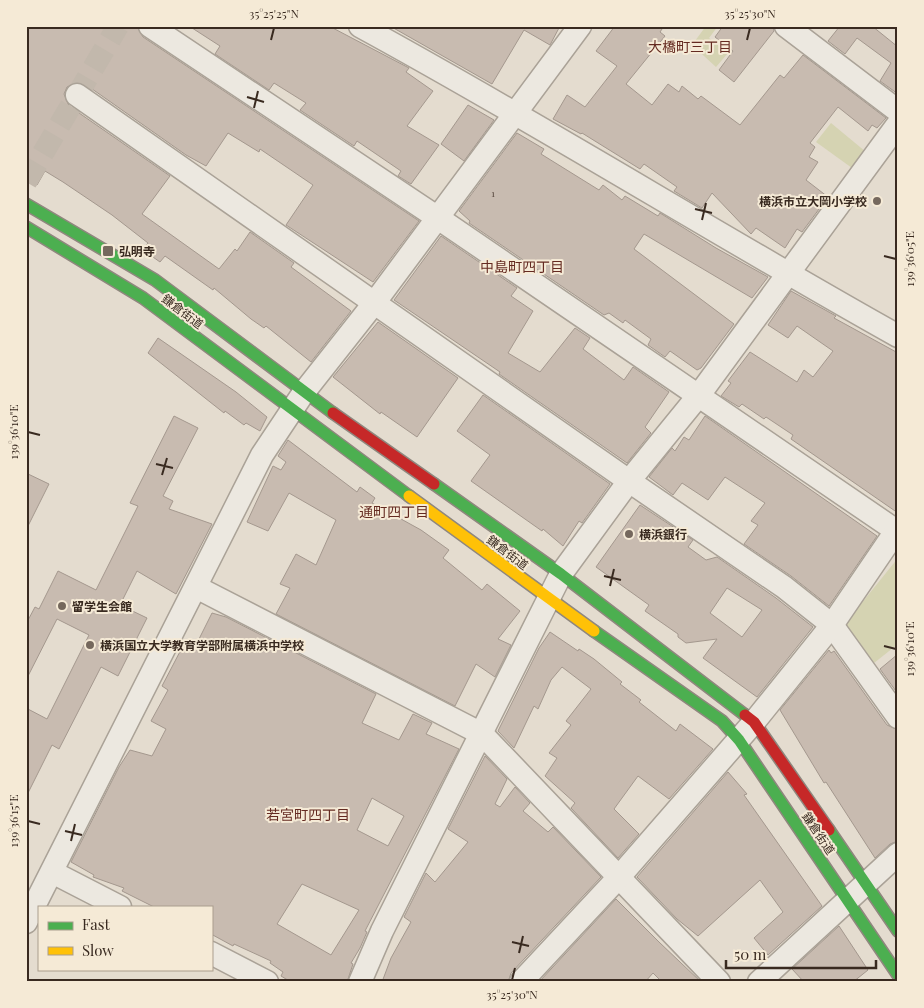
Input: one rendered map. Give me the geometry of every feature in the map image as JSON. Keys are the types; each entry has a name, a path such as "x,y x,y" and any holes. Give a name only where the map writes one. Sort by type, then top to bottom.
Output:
{"main road":[{"name":"鎌倉街道","path":"26,204 155,280 298,401 548,600 722,721 739,740 898,975"},
{"name":"鎌倉街道","path":"26,227 143,298 562,574 754,722 898,931"}],"street":[{"path":"150,26 438,218 897,530 832,625 754,722 619,878 521,982"},
{"path":"360,26 515,112 787,274 898,336"},
{"path":"26,922 262,455 298,401 375,302 580,26"},
{"path":"786,26 898,111"},
{"path":"78,96 375,302 628,481 784,587 832,625 898,717"},
{"path":"360,982 382,931 562,574 628,481 699,395 898,124"},
{"path":"196,587 482,734 719,982"},
{"path":"759,982 898,854"},
{"path":"52,872 118,906"},
{"path":"212,954 267,982"}],"shaded area":[{"path":"706,26 718,26 709,38 728,53 716,67 692,45"},
{"path":"831,123 866,152 852,168 816,142"},
{"path":"898,558 898,644 874,663 844,625"}],"building":[{"path":"30,26 137,26 143,37 419,221 373,282 286,225 313,185 260,149 259,152 228,133 206,166 186,155 85,84 78,82 67,87 64,94 69,106 170,176 142,214 219,269 235,249 237,251 250,232 294,263 291,267 351,311 311,362 266,326 264,328 251,319 214,288 213,290 165,256 160,262 143,250 148,243 112,215 63,182 45,171 37,185 26,180 26,34"},
{"path":"189,26 329,26 409,68 406,72 433,91 407,126 439,145 411,184 398,176 401,171 357,141 354,146 300,110 306,103 274,83 269,90 215,54 220,46"},
{"path":"390,26 560,26 550,45 524,30 492,84"},
{"path":"615,26 664,26 660,32 665,36 626,84 652,105 668,84 679,92 682,86 698,99 701,96 740,125 780,75 784,78 803,55 886,118 877,128 872,125 868,131 838,107 810,143 815,147 809,157 818,162 806,180 828,197 802,232 797,229 785,248 756,228 751,234 712,193 702,208 674,191 677,187 644,164 640,169 582,133 553,119 567,95 585,107 617,66 596,51"},
{"path":"723,26 773,26 774,31 734,82 719,70 733,51 715,37"},
{"path":"840,26 872,26 898,47 898,94 880,81 891,63 857,38 845,54 828,41"},
{"path":"468,105 494,120 464,161 441,144"},
{"path":"517,133 544,149 541,154 599,190 603,185 622,200 625,196 658,216 660,213 716,248 768,277 752,298 644,234 634,249 734,324 701,368 697,370 670,351 665,357 648,345 651,339 625,320 623,323 609,313 604,315 469,223 470,221 459,211"},
{"path":"441,236 517,288 511,296 533,311 508,353 540,372 575,328 590,338 583,349 624,380 633,367 669,392 645,427 651,433 627,463 499,374 500,372 394,300"},
{"path":"791,291 836,316 834,318 898,353 898,513 791,439 793,435 766,417 764,419 742,404 739,407 721,396 731,383 728,381 750,352 797,382 804,370 813,377 833,351 797,326 788,338 768,325"},
{"path":"378,322 458,378 417,437 381,412 380,414 333,377"},
{"path":"158,338 236,392 267,417 260,431 246,423 244,425 225,411 224,413 148,353"},
{"path":"483,395 610,484 582,523 579,521 563,546 543,529 542,531 471,481 490,455 457,431"},
{"name":"留学生会館","path":"174,416 198,428 163,496 173,501 169,509 212,524 176,594 137,571 120,605 147,618 118,676 101,667 59,749 52,745 26,797 26,708 47,719 89,635 57,619 26,680 26,624 35,607 39,609 58,571 96,590 138,506 130,503"},
{"path":"705,416 877,536 829,606 791,576 744,544 758,525 751,521 765,503 725,477 708,500 682,483 673,495 649,477 672,448 675,451 684,437 689,440"},
{"path":"288,440 357,492 360,487 375,498 372,503 421,530 449,550 443,558 482,590 487,584 520,611 498,639 511,645 495,677 476,664 455,706 276,614 290,588 280,584 296,554 316,565 336,520 289,493 268,531 247,522 273,466 281,470 286,462 278,456"},
{"path":"26,473 49,484 26,530"},
{"path":"640,505 693,540 688,547 706,560 717,557 776,598 813,627 757,697 703,658 717,639 686,643 678,637 678,634 645,611 649,605 596,567","holes":["727,588 762,610 742,637 710,613"]},
{"path":"212,613 226,617 376,694 362,723 399,740 413,714 432,723 426,734 459,749 365,931 367,932 360,948 351,963 353,964 347,982 291,982 281,976 283,972 270,963 271,961 234,944 233,946 212,935 212,906 152,906 122,891 124,888 93,877 94,875 71,862 119,767 130,750 152,756 166,729 151,721 168,690 162,686 185,642 195,647","holes":["372,798 404,816 388,846 357,830","302,884 359,910 331,955 277,924"]},
{"path":"550,632 578,651 579,649 594,659 622,682 620,684 641,700 639,702 676,731 680,724 713,749 669,799 638,776 614,809 639,834 618,858 571,808 575,803 545,776 557,758 549,753 571,725 566,721 591,689 562,667 551,680 538,709 534,706 514,748 498,731 539,648"},
{"path":"829,650 831,653 834,651 887,725 898,730 898,841 890,844 875,858 826,782 824,783 780,710"},
{"path":"898,654 898,694 880,669"},
{"path":"485,756 507,779 495,804 500,807 515,787 530,803 523,811 548,832 553,827 601,877 511,973 508,982 382,982 391,958 411,922 404,917 426,873 435,882 468,842 448,829"},
{"path":"728,772 747,794 744,795 822,906 768,955 754,938 783,912 760,880 698,936 677,919 637,877"},
{"path":"616,899 701,982 662,982 653,973 645,982 539,982"},
{"path":"839,926 868,970 853,982 804,982 792,969"}],"tunnel":[{"path":"26,182 118,26"}],"traffic: fast":[{"path":"26,204 155,280 333,413"},
{"path":"26,227 143,298 409,496"},
{"path":"434,484 561,574 745,715"},
{"path":"594,631 722,721 739,740 898,975"},
{"path":"829,830 898,931"}],"traffic: slow":[{"path":"409,496 594,631"}],"traffic: jam":[{"path":"333,413 434,484"},
{"path":"745,715 754,722 829,830"}],"place":[{"name":"横浜市立大岡小学校","path":"877,201"},
{"name":"弘明寺","path":"108,251"},
{"name":"横浜銀行","path":"629,534"},
{"name":"留学生会館","path":"62,606"},
{"name":"横浜国立大学教育学部附属横浜中学校","path":"90,645"}],"district":[{"name":"大橋町三丁目","path":"690,46"},
{"name":"中島町四丁目","path":"522,266"},
{"name":"通町四丁目","path":"394,511"},
{"name":"若宮町四丁目","path":"308,814"}]}
